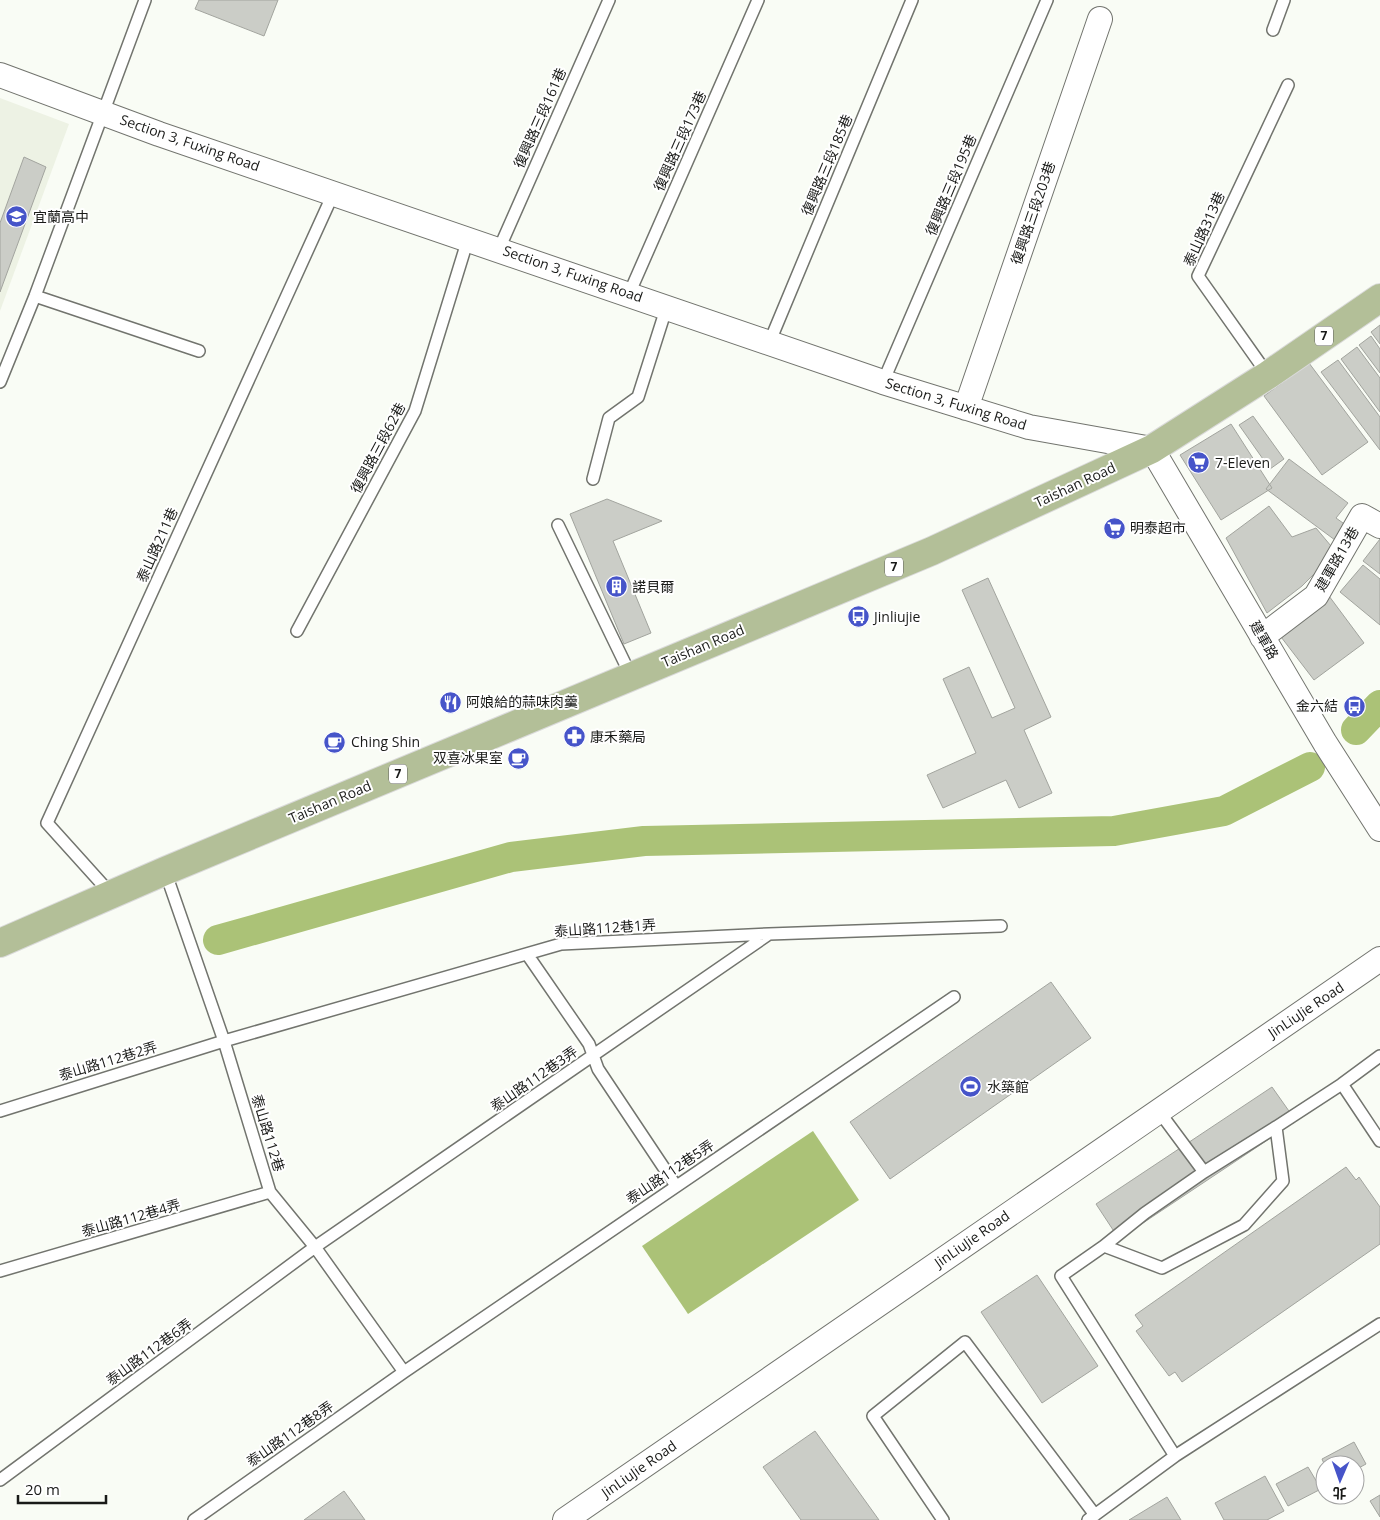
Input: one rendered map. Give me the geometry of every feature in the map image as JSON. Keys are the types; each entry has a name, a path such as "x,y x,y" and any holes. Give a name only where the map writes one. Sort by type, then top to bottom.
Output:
{"main road":[{"name":"Taishan Road","path":"0,943 165,871 932,551 1152,449 1268,375 1380,298"}],"street":[{"name":"復興路三段203巷","path":"966,408 1100,18"},
{"name":"Section 3, Fuxing Road","path":"0,75 468,239 770,341 883,382 1029,427 1152,449"},
{"name":"建軍路","path":"1152,449 1325,743 1380,829"},
{"name":"建軍路13巷","path":"1262,637 1316,596 1371,521"},
{"name":"JinLiuJie Road","path":"565,1520 1380,959"}],"lane":[{"path":"0,382 35,296 145,0"},
{"name":"復興路三段161巷","path":"499,249 609,0"},
{"name":"復興路三段173巷","path":"629,294 758,0"},
{"name":"復興路三段185巷","path":"770,341 912,0"},
{"name":"復興路三段195巷","path":"883,382 1047,0"},
{"path":"1272,30 1284,0"},
{"name":"泰山路313巷","path":"1268,375 1198,276 1288,85"},
{"name":"泰山路211巷","path":"112,894 47,823 334,192"},
{"name":"復興路三段62巷","path":"297,631 415,411 468,239"},
{"path":"35,296 199,351"},
{"path":"593,479 610,418 638,397 667,306"},
{"path":"558,525 631,676"},
{"name":"泰山路112巷","path":"165,871 224,1041 270,1192 315,1247 404,1372"},
{"name":"泰山路112巷1弄","path":"224,1041 561,944 1001,926"},
{"name":"泰山路112巷3弄","path":"315,1247 769,934"},
{"path":"526,954 588,1044 598,1069 676,1186"},
{"name":"泰山路112巷5弄","path":"404,1372 954,997"},
{"name":"泰山路112巷2弄","path":"0,1110 224,1041"},
{"path":"1175,1456 1061,1276 1104,1246 1145,1213 1204,1172 1342,1084 1380,1056"},
{"path":"1342,1084 1380,1141"},
{"path":"1158,1110 1204,1172"},
{"path":"1104,1246 1162,1268 1244,1225 1283,1181 1276,1127"},
{"name":"泰山路112巷4弄","path":"0,1272 270,1192"},
{"name":"泰山路112巷6弄","path":"0,1480 315,1247"},
{"path":"943,1520 873,1416 965,1342 1092,1518 1175,1456 1380,1324"},
{"name":"泰山路112巷8弄","path":"194,1520 404,1372"}],"shaded area":[{"name":"宜蘭高中","path":"0,98 69,124 0,311"},
{"path":"813,1131 859,1200 688,1314 642,1246"}],"building":[{"path":"199,0 278,0 264,36 195,9"},
{"path":"24,157 46,167 0,292 0,223"},
{"path":"1380,325 1380,344 1371,332"},
{"path":"1371,336 1380,349 1380,373 1359,345"},
{"path":"1357,347 1380,378 1380,412 1341,359"},
{"path":"1338,360 1380,417 1380,450 1321,372"},
{"path":"1309,363 1368,442 1322,475 1264,396"},
{"path":"1253,416 1284,459 1270,469 1239,425"},
{"path":"1231,424 1272,488 1221,520 1180,455"},
{"path":"1289,459 1348,503 1336,518 1350,528 1339,543 1266,489"},
{"name":"諾貝爾","path":"607,499 662,521 613,541 651,633 624,644 570,514"},
{"path":"1269,506 1292,537 1316,528 1331,546 1316,572 1302,586 1267,613 1226,538"},
{"path":"1380,539 1380,574 1363,561"},
{"path":"1363,565 1380,579 1380,625 1340,592"},
{"path":"988,578 1051,717 1024,730 1052,793 1019,808 1006,780 943,808 927,775 976,753 943,679 969,667 992,718 1015,708 962,590"},
{"path":"1329,596 1364,643 1314,680 1278,633"},
{"path":"1051,982 1091,1038 890,1179 850,1122"},
{"path":"1272,1087 1296,1121 1119,1239 1096,1204"},
{"path":"1346,1167 1356,1180 1359,1177 1380,1207 1380,1244 1182,1382 1175,1372 1169,1376 1136,1331 1143,1326 1135,1315"},
{"path":"1037,1275 1098,1366 1042,1403 981,1312"},
{"path":"815,1431 879,1520 801,1520 763,1467"},
{"path":"1354,1442 1361,1455 1330,1455"},
{"path":"1308,1467 1315,1479 1315,1492 1288,1506 1276,1484"},
{"path":"1265,1476 1284,1511 1267,1520 1224,1520 1215,1503"},
{"path":"344,1491 365,1520 304,1520"},
{"path":"1380,1495 1380,1517 1370,1501"},
{"path":"1167,1497 1181,1520 1129,1520"}],"waterway":[{"path":"1356,730 1380,705"},
{"path":"218,940 511,857 644,841 1114,831 1224,811 1310,767"}],"place":[{"name":"宜蘭高中","path":"17,217"},
{"name":"7-Eleven","path":"1199,463"},
{"name":"明泰超市","path":"1114,528"},
{"name":"諾貝爾","path":"616,587"},
{"name":"Jinliujie","path":"858,617"},
{"name":"阿娘給的蒜味肉羹","path":"450,702"},
{"name":"金六結","path":"1354,706"},
{"name":"康禾藥局","path":"574,737"},
{"name":"Ching Shin","path":"335,742"},
{"name":"双喜冰果室","path":"519,758"},
{"name":"水築館","path":"971,1087"}]}
